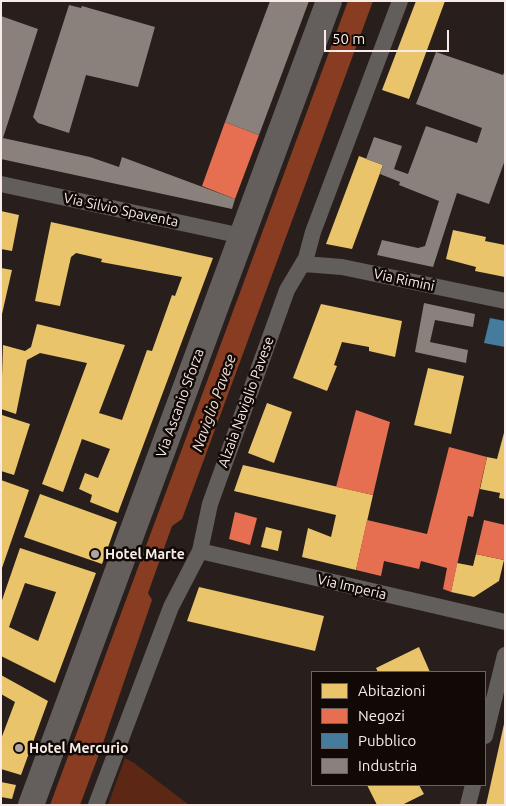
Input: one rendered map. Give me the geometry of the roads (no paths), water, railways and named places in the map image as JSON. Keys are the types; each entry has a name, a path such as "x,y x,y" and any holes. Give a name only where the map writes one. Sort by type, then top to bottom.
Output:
{"main road":[{"name":"Via Ascanio Sforza","path":"31,805 329,1"}],"street":[{"name":"Alzaia Naviglio Pavese","path":"96,805 171,607 200,551 210,504 284,299 291,283 304,264 313,232 400,1"},
{"name":"Via Silvio Spaventa","path":"1,184 242,236"},
{"name":"Via Rimini","path":"304,264 342,267 505,301"},
{"name":"Via Imperia","path":"200,551 505,622"},
{"path":"486,732 505,655"},
{"path":"468,805 473,786"}],"water":[{"name":"Naviglio Pavese","path":"348,1 373,1 182,519 172,526 148,593 152,600 102,746 80,805 50,805"}],"place":[{"name":"Hotel Marte","path":"95,554"},
{"name":"Hotel Mercurio","path":"19,748"}]}
